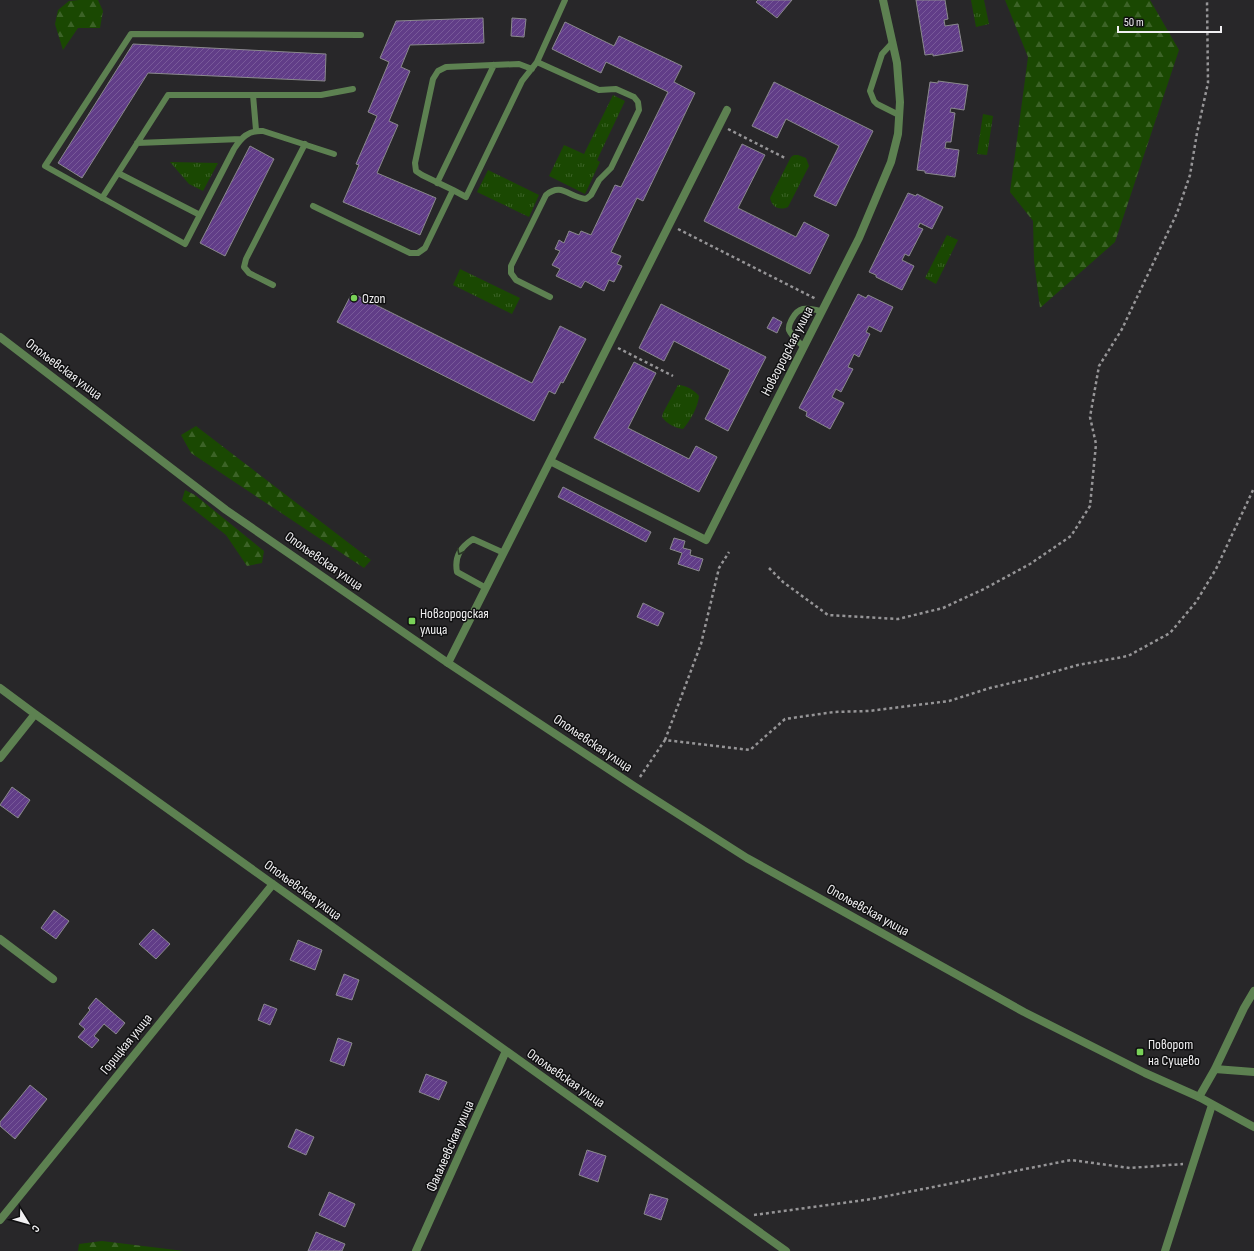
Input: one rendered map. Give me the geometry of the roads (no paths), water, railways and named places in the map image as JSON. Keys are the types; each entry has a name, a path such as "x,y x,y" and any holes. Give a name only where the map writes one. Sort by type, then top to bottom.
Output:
{"street":[{"name":"Новгородская улица","path":"550,461 706,540 859,238 888,170 898,134 900,102 897,63 883,0"},
{"path":"448,663 727,110"},
{"name":"Опольевская улица","path":"0,337 226,510 448,663 634,786 747,858 1018,1008 1145,1073 1199,1097 1254,1127"},
{"name":"Опольевская улица","path":"0,688 506,1052 786,1251"},
{"path":"0,758 35,714"},
{"name":"Горицкая улица","path":"0,1220 273,884"},
{"path":"0,939 54,979"},
{"path":"1199,1097 1215,1069 1244,1008 1254,991"},
{"name":"Фалалеевская улица","path":"416,1251 506,1052"},
{"path":"1215,1069 1254,1072"},
{"path":"1166,1251 1212,1105"}],"lane":[{"path":"532,69 519,64 446,67 438,71 433,79 415,163 416,170 422,176 466,197 522,81 532,69 537,62 565,0"},
{"path":"334,154 263,131 256,130 248,132 234,149 185,244 45,166 130,34 361,35"},
{"path":"893,42 882,54 870,91 877,104 899,115"},
{"path":"537,62 599,90 616,88 634,97 638,102 639,110 611,168 596,185 591,195 586,199 578,198 560,189 553,190 546,195 511,266 511,274 516,280 550,297"},
{"path":"437,183 494,65"},
{"path":"102,198 168,95 321,95 353,89"},
{"path":"253,95 256,130"},
{"path":"137,143 241,139"},
{"path":"273,285 250,273 244,267 246,259 304,144"},
{"path":"118,173 200,215"},
{"path":"313,206 410,253 418,253 425,248 453,190"},
{"path":"804,347 791,333 789,324 799,309 824,307"},
{"path":"486,588 457,572 456,563 459,552 465,544 474,539 504,553"}],"place":[{"name":"Ozon","path":"354,298"},
{"name":"Новгородская улица","path":"412,621"},
{"name":"Поворот на Сущево","path":"1140,1052"}]}
